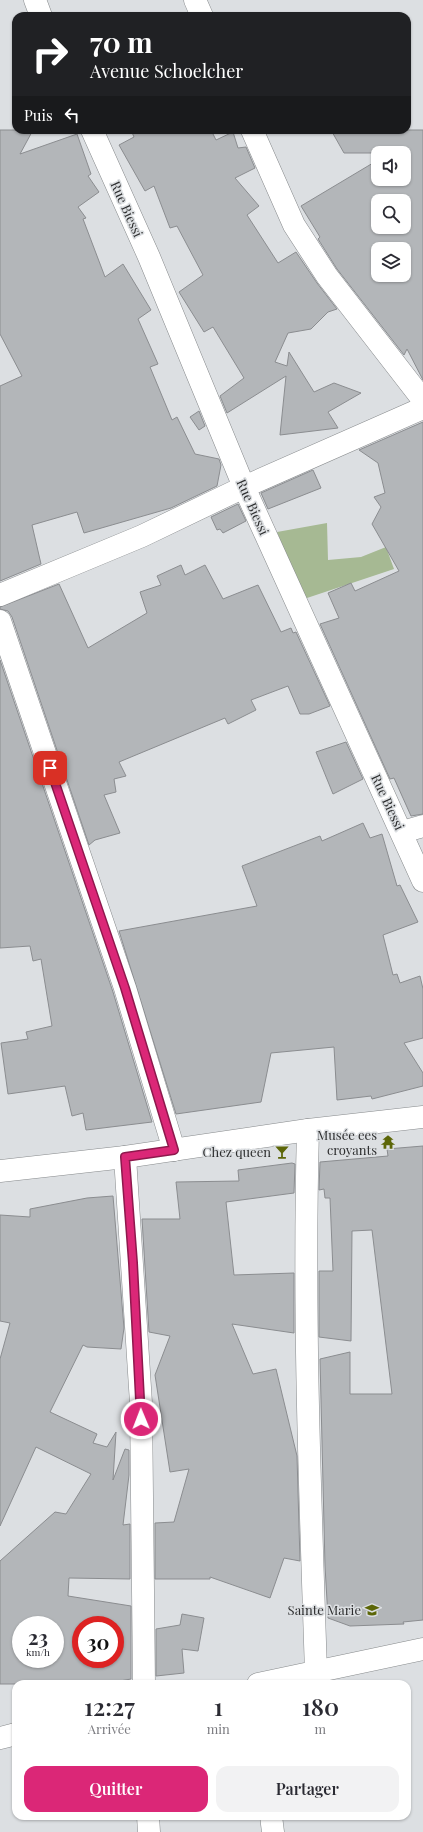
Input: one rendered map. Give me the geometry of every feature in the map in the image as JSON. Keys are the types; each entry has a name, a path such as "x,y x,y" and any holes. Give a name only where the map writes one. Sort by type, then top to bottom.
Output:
{"street":[{"path":"35,0 40,12"},
{"path":"194,0 200,12"},
{"name":"Rue Biessi","path":"94,134 149,257 244,487 423,881"},
{"path":"254,134 294,225 327,276 423,400"},
{"path":"0,594 142,536 244,487 423,408"},
{"path":"0,621 125,988 174,1150"},
{"path":"402,832 423,826"},
{"path":"0,1170 125,1157 308,1130 423,1117"},
{"path":"308,1130 305,1232 306,1393 316,1672"},
{"path":"125,1157 141,1403 144,1680"},
{"path":"278,1680 423,1649"},
{"path":"0,1738 12,1735"},
{"path":"148,1820 149,1832"},
{"path":"272,1820 273,1832"}],"green space":[{"path":"327,523 328,560 361,557 386,547 394,569 304,599 277,532"}],"building":[{"path":"0,130 12,130 12,134 31,134 20,154 77,134 91,174 88,176 99,192 78,207 86,218 83,219 105,277 123,264 151,310 138,319 158,364 150,367 172,420 177,417 195,454 219,459 221,465 217,486 171,508 84,533 77,512 32,525 41,564 0,581 0,386 22,376 0,334"},
{"path":"411,130 423,130 423,380 407,349 404,355 337,269 318,239 320,237 301,206 371,164 371,186 411,186 411,146 371,146 371,153 344,153 333,134 411,134"},
{"path":"133,134 213,134 216,140 229,134 234,134 238,148 246,147 255,168 235,178 259,206 247,215 278,263 296,252 337,309 328,312 311,329 288,333 275,362 287,366 289,352 314,392 334,383 361,393 328,412 338,428 280,435 286,376 227,413 220,396 244,378 213,327 204,332 179,292 203,275 177,226 170,228 154,186 145,191 119,145 134,137"},
{"path":"199,411 205,426 199,430 190,417"},
{"path":"423,422 423,814 411,816 394,778 390,779 320,624 339,618 328,593 351,583 355,591 399,571 372,524 381,507 374,497 385,493 378,463 359,450"},
{"path":"313,470 321,488 268,509 261,493"},
{"path":"238,504 246,521 223,533 220,529 217,530 211,517"},
{"path":"181,565 185,575 205,565 223,599 258,585 281,632 291,628 293,633 296,632 330,706 309,714 300,714 288,686 251,700 256,710 228,724 225,718 119,762 126,776 114,779 116,792 104,795 120,833 95,840 89,845 12,617 8,611 0,609 0,607 59,584 88,648 147,613 140,592 161,585 157,576"},
{"path":"0,660 113,992 152,1122 86,1130 83,1113 72,1116 65,1086 8,1094 1,1043 28,1039 26,1032 52,1026 41,959 33,961 30,946 0,948"},
{"path":"346,742 363,779 333,794 316,752"},
{"path":"363,823 370,838 382,834 397,886 400,885 418,922 383,935 393,975 397,974 400,983 420,976 423,989 423,1038 404,1043 423,1073 423,1086 372,1099 371,1096 337,1100 334,1047 271,1053 261,1102 176,1114 119,931 257,906 242,866 320,836 322,841"},
{"path":"423,1146 423,1620 403,1622 404,1624 350,1626 328,1618 325,1566 320,1359 350,1352 350,1394 392,1394 372,1230 352,1231 351,1341 319,1337 319,1271 333,1271 330,1198 325,1198 324,1189 319,1190 320,1162 388,1156 387,1149"},
{"path":"292,1163 295,1164 294,1193 226,1202 234,1275 294,1273 294,1333 232,1324 253,1374 276,1369 297,1456 300,1561 284,1558 270,1598 210,1577 210,1579 155,1579 155,1523 174,1522 189,1469 170,1472 155,1375 170,1336 149,1332 142,1219 180,1219 176,1182 239,1181 238,1170"},
{"path":"113,1196 124,1328 121,1349 87,1347 83,1345 50,1412 97,1434 93,1443 107,1447 116,1432 113,1480 125,1449 129,1450 129,1475 123,1525 130,1524 130,1579 69,1578 68,1596 131,1606 131,1679 12,1680 12,1684 0,1684 0,1561 55,1512 66,1514 91,1474 36,1447 0,1526 0,1359 10,1323 0,1321 0,1215 30,1217 30,1209 87,1198"},
{"path":"182,1614 204,1618 198,1651 182,1649 184,1673 156,1676 156,1629 180,1625"}],"place":[{"name":"Musée ees croyants","path":"388,1142"},
{"name":"Chez queen","path":"282,1152"},
{"name":"Sainte Marie","path":"372,1610"}],"route":[{"path":"50,768 125,988 174,1150 125,1157 133,1263 141,1419"}]}
